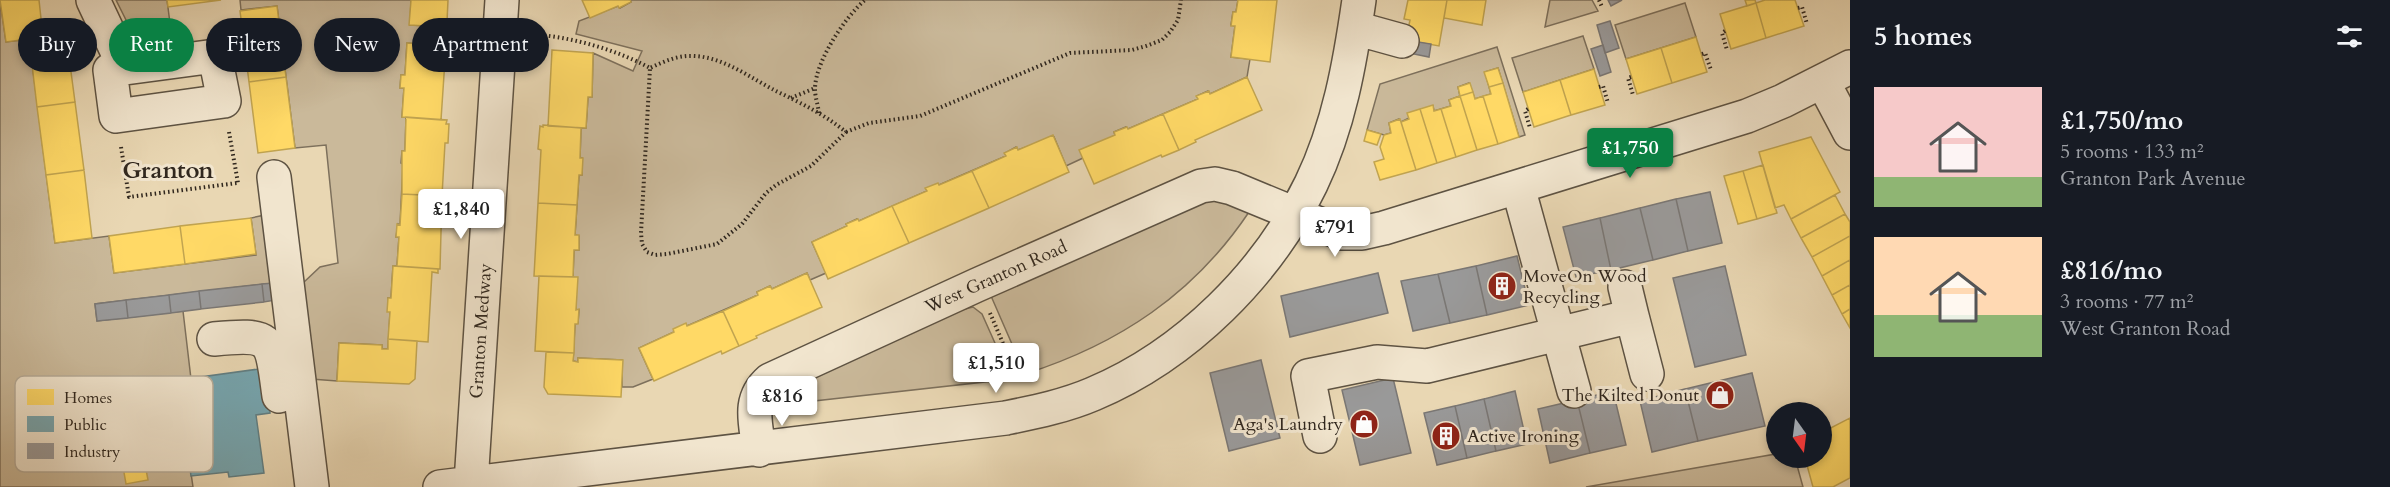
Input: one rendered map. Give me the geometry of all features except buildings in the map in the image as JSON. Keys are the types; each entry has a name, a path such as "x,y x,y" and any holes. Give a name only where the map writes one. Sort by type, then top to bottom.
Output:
{"street":[{"path":"93,0 109,34"},
{"path":"456,485 759,450 1006,418 1033,413 1093,394 1129,376 1159,357 1215,312 1268,254 1311,183 1340,105 1357,14 1402,41"},
{"name":"Granton Medway","path":"456,485 501,16"},
{"path":"110,72 116,116 224,101 215,56 194,59"},
{"path":"1836,74 1850,133"},
{"name":"West Granton Road","path":"759,450 754,409 755,397 770,380 977,285 1202,186 1215,184 1232,188 1341,233 1362,233 1747,116 1836,74"},
{"path":"274,177 312,487"},
{"path":"1518,187 1574,391"},
{"path":"1320,436 1308,376 1377,362 1427,366 1559,334 1629,302 1647,374"},
{"path":"214,339 247,336 258,338 270,349 273,356 290,487"}],"path":[{"path":"819,113 815,88 819,72 832,41 851,13 865,0"},
{"path":"650,68 642,244 647,252 667,254 717,244 742,224 766,193 811,166 846,132 869,123 920,116 1070,53 1124,51 1162,40 1178,20 1181,0"},
{"path":"1599,0 1602,7"},
{"path":"1798,8 1802,7 1807,24"},
{"path":"501,16 638,61 650,68"},
{"path":"1725,32 1722,33 1727,50"},
{"path":"1702,54 1706,53 1711,70"},
{"path":"650,68 668,59 697,56 726,64 819,113 846,132"},
{"path":"1631,77 1628,78 1633,95"},
{"path":"1599,87 1603,86 1608,103"},
{"path":"791,98 815,88"},
{"path":"224,101 237,183"},
{"path":"1528,109 1525,111 1530,128"},
{"path":"116,116 129,197 274,177"},
{"path":"977,285 1033,413"}],"shaded area":[{"path":"0,0 6,42 18,40 18,72 33,72 55,243 109,236 114,273 256,255 251,218 265,215 274,283 95,304 97,321 183,311 191,376 15,376 15,472 191,472 193,487 0,487"},
{"path":"116,0 167,0 169,18 125,18"},
{"path":"240,0 411,0 412,43 407,43 405,75 401,75 400,88 404,88 402,117 406,117 405,151 402,151 401,163 403,164 400,225 398,224 396,237 399,237 397,266 393,266 391,298 388,298 390,312 388,349 382,349 382,345 339,343 337,381 311,379 303,283 320,267 338,263 326,145 295,148 285,72 302,72 302,18 279,18 277,6 241,10"},
{"path":"630,0 1238,0 1231,25 1235,26 1231,57 1250,59 1247,77 1210,94 1208,91 1197,96 1198,99 1128,129 1126,127 1114,132 1115,135 1083,158 1066,166 1054,137 1018,150 1016,147 1005,153 1006,156 926,189 927,191 859,221 857,219 846,224 847,226 812,242 826,273 810,280 807,273 772,289 770,286 757,292 758,295 687,326 686,324 639,348 653,379 633,387 622,387 622,360 578,358 578,362 573,361 575,324 578,323 579,310 576,310 573,277 574,250 579,250 579,236 575,235 579,175 582,175 581,128 586,128 588,97 592,97 593,53 633,71 642,51 576,34 579,21 618,6 620,8 631,2"},
{"path":"1550,0 1592,0 1598,11 1545,27"},
{"path":"1685,3 1696,37 1626,59 1615,25"},
{"path":"1583,36 1594,69 1523,92 1512,58"},
{"path":"1497,47 1525,135 1519,137 1498,68 1485,72 1491,94 1475,99 1469,83 1458,87 1460,96 1449,100 1451,106 1434,111 1433,106 1401,122 1399,119 1389,123 1391,133 1384,135 1367,130 1380,84"},
{"path":"1215,197 1249,212 1204,268 1152,312 1123,331 1092,348 1025,374 991,296"},
{"path":"973,307 982,314 1011,379 769,406 783,391 961,310"},
{"path":"1766,456 1766,468 1798,468 1803,487 1586,487"}],"place":[{"name":"MoveOn Wood Recycling","path":"1502,286"},
{"name":"The Kilted Donut","path":"1720,395"},
{"name":"Aga's Laundry","path":"1364,424"},
{"name":"Active Ironing","path":"1446,436"}],"district":[{"name":"Granton","path":"168,170"}]}
